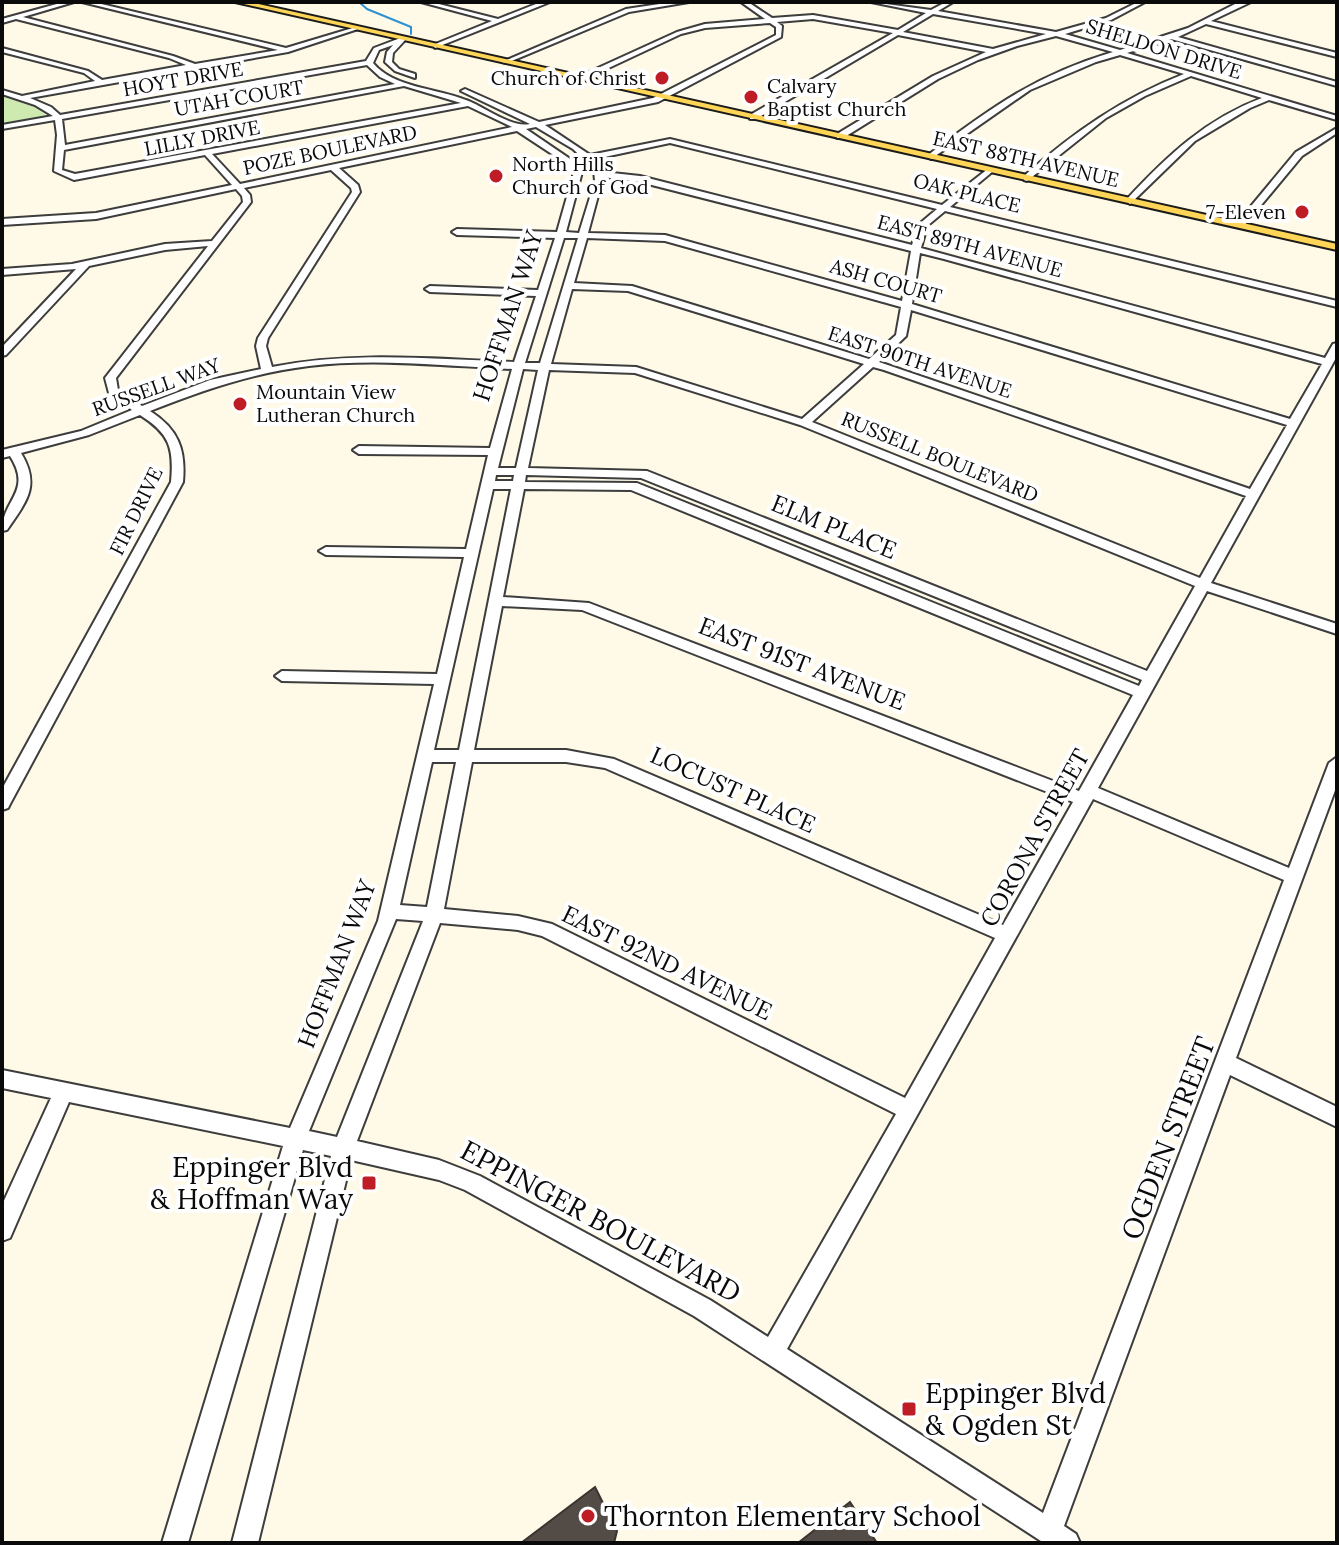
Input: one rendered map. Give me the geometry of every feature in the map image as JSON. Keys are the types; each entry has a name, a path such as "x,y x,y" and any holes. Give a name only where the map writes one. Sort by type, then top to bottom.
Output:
{"main road":[{"name":"EAST 88TH AVENUE","path":"239,2 1337,247"}],"street":[{"path":"2,21 71,2"},
{"path":"85,2 288,50"},
{"path":"424,2 498,21"},
{"path":"435,46 547,2"},
{"path":"505,62 628,10 686,2"},
{"path":"744,2 770,19"},
{"name":"SHELDON DRIVE","path":"874,2 1054,33 1337,118"},
{"path":"753,117 950,2"},
{"path":"840,136 937,76 993,51 1109,18 1142,2"},
{"path":"931,157 1027,89 1068,69 1172,37 1230,7 1248,2"},
{"path":"15,17 171,57 194,66"},
{"path":"580,78 686,30 770,19 821,18 993,51"},
{"name":"POZE BOULEVARD","path":"2,222 80,218 663,97 776,39 780,29 770,19"},
{"path":"1206,22 1337,55"},
{"path":"21,98 288,50 358,28"},
{"path":"1172,37 1337,84"},
{"path":"369,63 376,49 403,39"},
{"name":"HOFFMAN WAY","path":"175,1543 295,1140 389,911 494,452 517,366 561,235 578,172 520,129 415,82 397,70 388,62 390,52 403,39"},
{"path":"2,50 86,72 101,82"},
{"name":"HOFFMAN WAY","path":"245,1543 343,1149 434,916 535,400 599,174 587,158 538,125 489,99 386,78 369,63"},
{"name":"HOYT DRIVE","path":"2,127 369,63"},
{"path":"1027,178 1103,114 1140,93 1191,74"},
{"name":"UTAH COURT","path":"61,148 415,82"},
{"path":"2,92 42,105 59,117"},
{"path":"1130,201 1204,128 1270,97"},
{"name":"LILLY DRIVE","path":"59,117 63,129 58,171 74,177 470,104"},
{"path":"1240,225 1296,156 1337,130"},
{"name":"OAK PLACE","path":"587,158 667,140 1337,304"},
{"path":"208,154 239,187"},
{"path":"267,370 261,346 263,338 356,192 355,187 333,167"},
{"path":"804,423 901,336 916,249 924,223 989,170"},
{"name":"EAST 89TH AVENUE","path":"599,174 640,179 1333,354"},
{"name":"FIR DRIVE","path":"2,804 177,482 179,457 175,440 163,424 113,391 110,384 113,371 247,202 246,195 239,187"},
{"name":"ASH COURT","path":"457,232 665,238 906,305 1295,424"},
{"path":"2,272 85,265 165,247 216,243"},
{"path":"2,353 85,265"},
{"name":"EAST 90TH AVENUE","path":"569,286 629,288 872,363 1255,495"},
{"path":"430,289 542,293"},
{"name":"CORONA STREET","path":"773,1352 1333,354"},
{"name":"RUSSELL WAY","path":"8,453 85,433 214,382 267,370 364,360 517,366"},
{"name":"RUSSELL BOULEVARD","path":"517,366 646,372 804,423 1204,585 1337,629"},
{"path":"359,450 494,452"},
{"path":"2,527 20,499 27,480 24,466 8,453"},
{"name":"ELM PLACE","path":"488,478 633,486 1147,685"},
{"path":"326,551 470,553"},
{"name":"EAST 91ST AVENUE","path":"497,601 584,606 1294,877"},
{"path":"282,676 442,679"},
{"name":"LOCUST PLACE","path":"425,756 566,756 608,763 1007,935"},
{"name":"OGDEN STREET","path":"1058,1537 1226,1063 1337,763"},
{"name":"EAST 92ND AVENUE","path":"389,911 518,923 546,929 909,1110"},
{"path":"1226,1063 1337,1117"},
{"name":"EPPINGER BOULEVARD","path":"2,1079 439,1170 472,1183 702,1308 1058,1537"},
{"path":"2,1230 63,1093"}],"green space":[{"path":"2,96 37,108 48,117 2,125"}],"building":[{"name":"Thornton Elementary School","path":"595,1487 617,1531 614,1543 521,1543"},
{"name":"Thornton Elementary School","path":"850,1502 877,1543 798,1543"}],"waterway":[{"path":"359,2 367,9 411,27 411,34"}],"place":[{"name":"Church of Christ","path":"662,78"},
{"name":"Calvary Baptist Church","path":"751,97"},
{"name":"North Hills Church of God","path":"496,176"},
{"name":"7-Eleven","path":"1302,212"},
{"name":"Mountain View Lutheran Church","path":"240,404"},
{"name":"Eppinger Blvd & Hoffman Way","path":"369,1183"},
{"name":"Eppinger Blvd & Ogden St","path":"909,1409"},
{"name":"Thornton Elementary School","path":"588,1516"}]}
